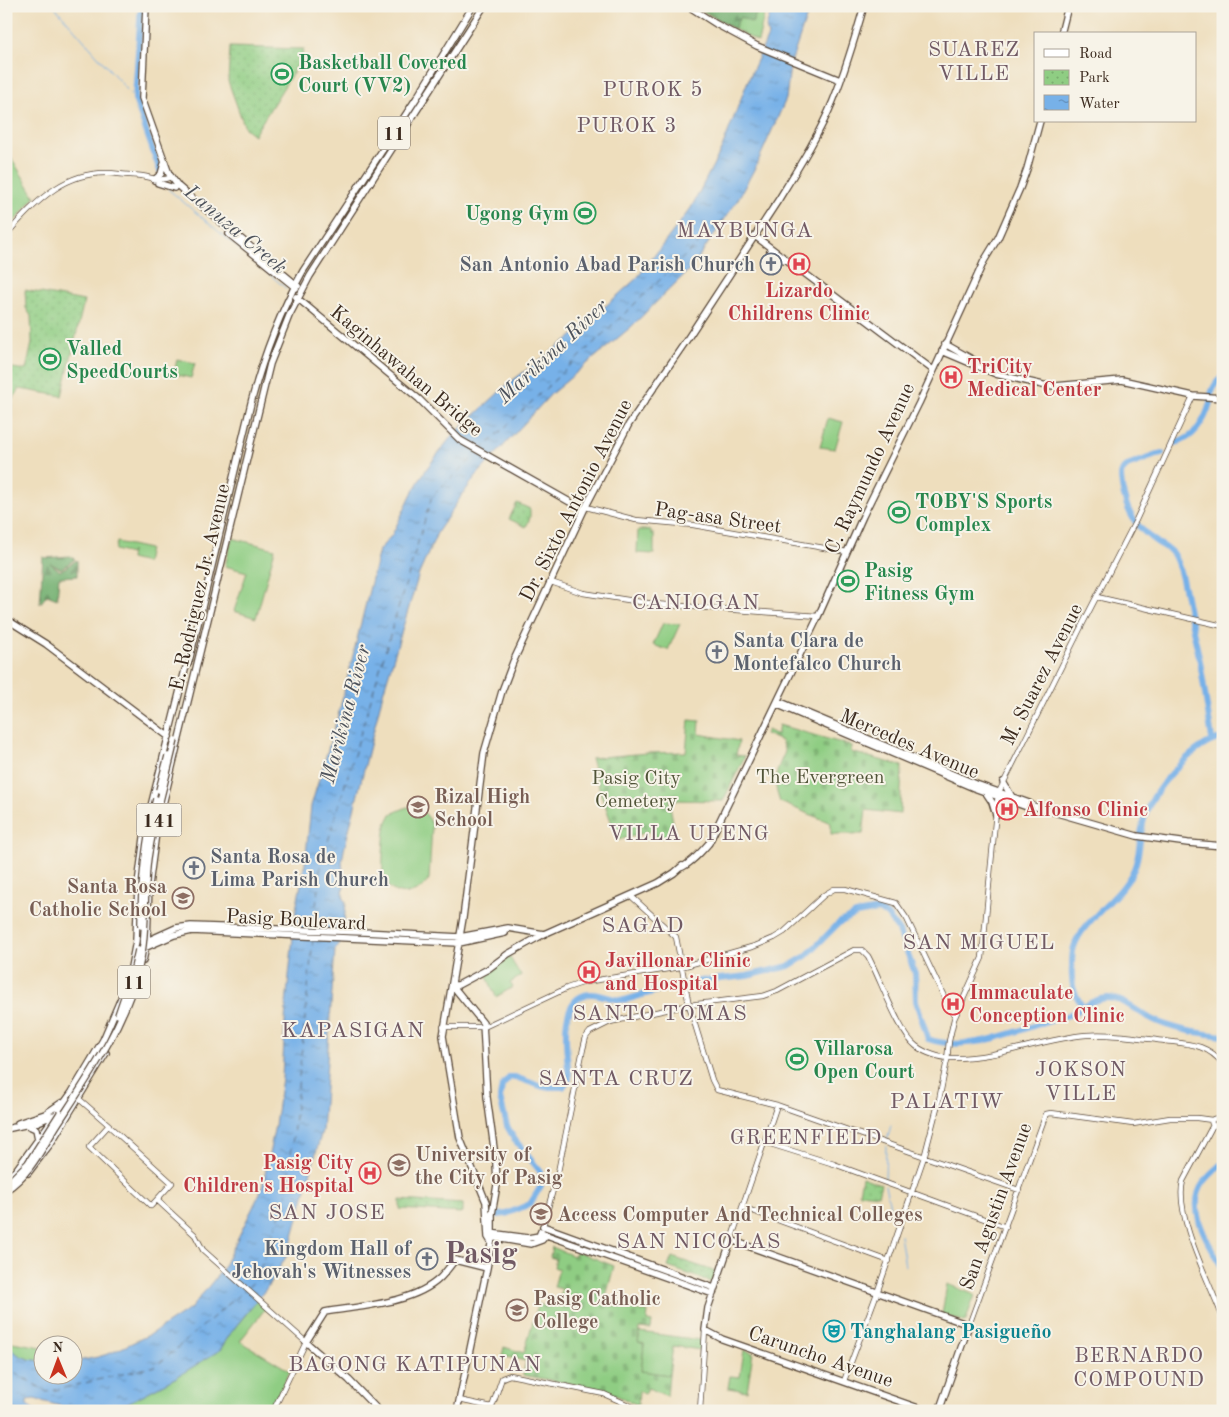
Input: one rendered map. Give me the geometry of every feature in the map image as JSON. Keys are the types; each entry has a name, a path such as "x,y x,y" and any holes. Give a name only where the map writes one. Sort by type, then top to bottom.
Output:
{"main road":[{"path":"146,6 142,98 174,188"},
{"name":"E. Rodriguez Jr. Avenue","path":"172,739 189,661 262,361 290,293 298,286 358,203 473,6"},
{"name":"E. Rodriguez Jr. Avenue","path":"6,1191 12,1189 34,1167 98,1068 127,1010 141,970 146,945 148,902 156,833 270,364 298,298 298,286 351,198 484,6"},
{"path":"688,6 716,24 757,46 840,80"},
{"name":"Dr. Sixto Antonio Avenue","path":"490,1236 486,1202 460,1138 443,1027 459,940 484,754 507,676 585,509 633,416 684,344 794,175 833,101 864,6"},
{"path":"1062,32 1068,6"},
{"name":"C. Raymundo Avenue","path":"452,985 458,984 488,969 508,954 544,934 664,880 680,868 702,846 715,825 718,824 984,262 998,238 1027,169 1040,122"},
{"path":"164,162 162,173 156,181 174,188 298,286"},
{"path":"170,178 298,286"},
{"path":"351,198 358,203"},
{"path":"754,238 933,370"},
{"name":"Kaginhawahan Bridge","path":"290,293 419,399 460,440 585,509"},
{"path":"945,344 977,362 982,368"},
{"path":"942,351 975,367 1043,385 1122,380 1193,396 1223,398"},
{"path":"6,619 41,640 172,739"},
{"name":"Mercedes Avenue","path":"777,702 1011,799 1140,836 1223,846"},
{"name":"11","path":"6,1185 28,1163 100,1053 117,1016 138,951 144,858 152,816 172,739 188,703"},
{"name":"11","path":"6,1191 31,1165 103,1054 121,1017 131,990 142,951 151,841 172,739"},
{"name":"141","path":"6,1180 37,1142 72,1092 103,1040 118,1005 131,967 135,945 140,858 145,830 172,739"},
{"path":"1003,781 1011,799 1004,803 996,814 986,790 998,786 1003,781"},
{"path":"138,901 148,902"},
{"name":"Pasig Boulevard","path":"135,945 146,945 187,932 232,929 459,940 497,935 513,928 544,934"},
{"path":"452,985 481,1019 484,1026 487,1097 496,1173 496,1194 492,1214 487,1268 457,1411"},
{"path":"118,1005 127,1010"},
{"name":"141","path":"6,1127 45,1114 59,1105 72,1092"},
{"name":"141","path":"6,1127 27,1125 56,1113 78,1098"},
{"path":"27,1125 37,1130 37,1142"},
{"path":"490,1236 531,1244 542,1240 543,1226 713,1289"},
{"path":"543,1234 702,1290 711,1291 713,1289"},
{"path":"705,1330 713,1289 731,1240 969,1325"},
{"path":"379,1411 349,1380 306,1342 325,1312 385,1302 406,1296 440,1278 455,1260 487,1268"},
{"name":"San Agustin Avenue","path":"938,1411 969,1325"},
{"name":"Caruncho Avenue","path":"705,1330 725,1340 927,1411"},
{"path":"310,1335 312,1348"}],"street":[{"path":"6,235 41,198 66,182 81,176 116,173 156,181 170,178"},
{"name":"M. Suarez Avenue","path":"844,1381 889,1261 932,1130 955,1016 982,958 996,814 1003,781 1136,521 1193,396"},
{"name":"Pag-asa Street","path":"585,509 636,520 693,525 847,552"},
{"path":"552,582 583,593 654,604 818,616"},
{"path":"1096,597 1223,626"},
{"path":"443,1027 484,1026 567,988 585,982 682,967 755,946 774,938 796,922 824,895 834,889 845,889 896,903 907,919 948,1007 955,1016"},
{"path":"631,896 674,934 689,1005 714,1088 723,1092 777,1105 1019,1190"},
{"path":"543,1226 558,1172 583,1049 588,1035 598,1026 689,1005 763,996 854,950 861,950 866,954 906,1035 916,1047 924,1052 947,1058 984,1055 1076,1036 1103,1035 1165,1041 1205,1048 1212,1052 1223,1064"},
{"path":"72,1092 109,1125 172,1183 152,1206 89,1148 109,1125"},
{"path":"731,1240 777,1105"},
{"name":"San Agustin Avenue","path":"969,1325 1044,1118 1048,1114 1133,1124 1170,1118 1218,1120"},
{"path":"1218,1120 1183,1181 1181,1188 1182,1203 1193,1243 1223,1318"},
{"path":"764,1142 834,1164 1006,1227"},
{"path":"157,1200 195,1236 203,1250 306,1342 273,1411"},
{"path":"742,1207 889,1261"},
{"path":"700,1411 705,1330"},
{"path":"704,1338 709,1336 725,1340"},
{"path":"459,1400 492,1407 502,1378 510,1375 604,1394 642,1411"}],"green space":[{"path":"693,6 766,6 758,42"},
{"path":"698,6 766,6 764,11 758,9 752,23 740,17 734,29"},
{"path":"230,47 304,49 300,61 254,135 245,128 228,81"},
{"path":"6,149 35,197 6,231"},
{"path":"25,290 84,301 62,396 20,389 12,400 10,429 6,429 6,367 26,370 32,343 31,316 26,308"},
{"path":"177,359 195,363 191,378 174,374"},
{"path":"828,418 843,422 835,449 820,447"},
{"path":"517,503 530,509 530,518 526,527 509,519"},
{"path":"638,530 651,530 651,534 654,534 654,554 637,553"},
{"path":"232,538 275,549 256,618 234,611 247,572 225,566"},
{"path":"117,542 149,549 146,563 130,559 131,551 130,554 115,550"},
{"path":"43,556 45,558 70,556 75,559 61,569 50,563 60,571 77,560 77,576 59,577 57,599 47,595 40,604"},
{"path":"663,623 680,624 668,650 653,645"},
{"name":"Pasig City Cemetery","path":"689,720 700,721 699,734 739,741 736,755 745,756 723,801 669,800 675,833 655,839 652,831 618,840 601,794 591,758 686,752"},
{"name":"The Evergreen","path":"779,725 852,746 851,752 902,766 900,814 866,810 863,834 831,834 831,823 780,802 776,788 776,776 785,752 781,741 765,734 767,730 777,735"},
{"path":"407,807 416,808 422,812 428,817 432,825 429,879 419,890 406,894 399,893 388,886 383,875 383,861 387,821 391,814"},
{"path":"509,956 521,976 510,983 513,987 496,997 486,974"},
{"path":"862,1177 881,1184 878,1195 859,1193"},
{"path":"400,1200 463,1204 463,1212 400,1209"},
{"path":"552,1247 574,1256 576,1251 614,1266 604,1304 648,1312 647,1321 652,1322 651,1329 640,1328 638,1342 644,1344 641,1371 669,1375 667,1396 648,1388 645,1394 639,1391 638,1405 604,1390 523,1375 526,1361 502,1356 504,1347 524,1353 538,1304 550,1307 551,1303 559,1304 562,1289 554,1287 559,1269 554,1267 556,1259 550,1257"},
{"path":"672,1257 717,1272 712,1282 668,1267"},
{"path":"947,1284 975,1295 965,1322 942,1314"},
{"path":"257,1301 265,1309 240,1341 290,1371 269,1411 108,1411 120,1407 175,1378 220,1350 232,1331"},
{"path":"640,1332 701,1340 700,1350 673,1346 669,1375 641,1371 644,1344 638,1343"},
{"path":"6,1341 32,1345 32,1360 16,1354"},
{"path":"744,1350 753,1353 747,1391 728,1388 730,1376 740,1377"}],"water":[{"name":"Marikina River","path":"773,6 810,6 790,66 786,99 756,166 737,201 692,267 631,327 551,394 476,476 437,533 419,574 383,693 344,850 342,862 343,896 346,903 342,940 335,950 322,1131 288,1254 266,1289 232,1331 220,1350 175,1378 120,1407 108,1411 80,1411 34,1399 27,1400 27,1405 36,1411 19,1411 6,1406 6,1343 14,1351 32,1359 32,1384 82,1384 82,1360 111,1353 153,1333 191,1308 222,1270 262,1189 282,1078 286,1004 296,909 305,864 311,806 338,716 379,550 392,535 413,491 427,468 451,437 509,383 571,337 637,278 691,208 722,148 747,83 768,36 766,27"}],"waterway":[{"path":"54,6 135,99"},
{"path":"141,6 135,99 160,171"},
{"name":"Lanuza Creek","path":"168,189 287,289"},
{"path":"1175,443 1188,438 1202,423 1208,410 1213,389 1223,375"},
{"path":"1162,453 1124,468 1121,477 1122,486 1126,504 1133,519 1150,537 1173,554 1181,576 1190,617"},
{"path":"1191,621 1200,661 1212,739"},
{"path":"1082,1006 1073,987 1072,978 1073,952 1079,937 1085,927 1120,890 1134,869 1146,813 1158,791 1177,767 1200,748 1212,741 1223,738"},
{"path":"498,1215 506,1214 530,1204 541,1186 540,1171 515,1140 507,1126 500,1098 502,1086 510,1077 515,1077 543,1087 563,1087 569,1079 566,1043 568,1016 572,1005 579,998 594,994 625,1000 670,987 700,981 747,976 789,966 806,956 839,923 856,914 878,910 887,915 899,931 915,973 916,1001 928,1039 956,1044 985,1040 1066,1016 1091,1003 1107,998 1119,1000 1169,1026 1223,1036"},
{"path":"887,1141 891,1125"},
{"path":"885,1181 886,1145"},
{"path":"1223,1163 1204,1182 1197,1204 1201,1227 1223,1269"},
{"path":"885,1185 891,1211 897,1223"},
{"path":"900,1235 905,1266"}],"ferry route":[{"path":"481,450 726,217"},
{"path":"314,927 320,868 432,496 478,453"},
{"path":"248,1287 256,1280 287,1195 313,939"},
{"path":"6,1367 47,1392 156,1366 245,1290"}],"place":[{"name":"Basketball Covered Court (VV2)","path":"282,74"},
{"name":"Ugong Gym","path":"585,213"},
{"name":"San Antonio Abad Parish Church","path":"771,264"},
{"name":"Lizardo Childrens Clinic","path":"799,264"},
{"name":"Valled SpeedCourts","path":"50,359"},
{"name":"TriCity Medical Center","path":"951,377"},
{"name":"TOBY'S Sports Complex","path":"899,512"},
{"name":"Pasig Fitness Gym","path":"848,581"},
{"name":"Santa Clara de Montefalco Church","path":"717,652"},
{"name":"Rizal High School","path":"418,807"},
{"name":"Alfonso Clinic","path":"1007,809"},
{"name":"Santa Rosa de Lima Parish Church","path":"194,868"},
{"name":"Santa Rosa Catholic School","path":"183,898"},
{"name":"Javillonar Clinic and Hospital","path":"589,972"},
{"name":"Immaculate Conception Clinic","path":"953,1004"},
{"name":"Villarosa Open Court","path":"797,1059"},
{"name":"University of the City of Pasig","path":"399,1165"},
{"name":"Pasig City Children's Hospital","path":"370,1173"},
{"name":"Access Computer And Technical Colleges","path":"541,1214"},
{"name":"Kingdom Hall of Jehovah's Witnesses","path":"427,1259"},
{"name":"Pasig Catholic College","path":"517,1310"},
{"name":"Tanghalang Pasigueño","path":"834,1331"}],"district":[{"name":"SUAREZ VILLE","path":"974,61"},
{"name":"PUROK 5","path":"653,89"},
{"name":"PUROK 3","path":"627,125"},
{"name":"MAYBUNGA","path":"745,229"},
{"name":"CANIOGAN","path":"696,601"},
{"name":"VILLA UPENG","path":"689,833"},
{"name":"SAGAD","path":"643,924"},
{"name":"SAN MIGUEL","path":"979,941"},
{"name":"SANTO TOMAS","path":"660,1012"},
{"name":"KAPASIGAN","path":"353,1029"},
{"name":"SANTA CRUZ","path":"616,1077"},
{"name":"JOKSON VILLE","path":"1081,1081"},
{"name":"PALATIW","path":"947,1100"},
{"name":"GREENFIELD","path":"806,1137"},
{"name":"SAN JOSE","path":"327,1211"},
{"name":"SAN NICOLAS","path":"699,1240"},
{"name":"Pasig","path":"481,1253"},
{"name":"BAGONG KATIPUNAN","path":"415,1363"},
{"name":"BERNARDO COMPOUND","path":"1139,1367"}]}
